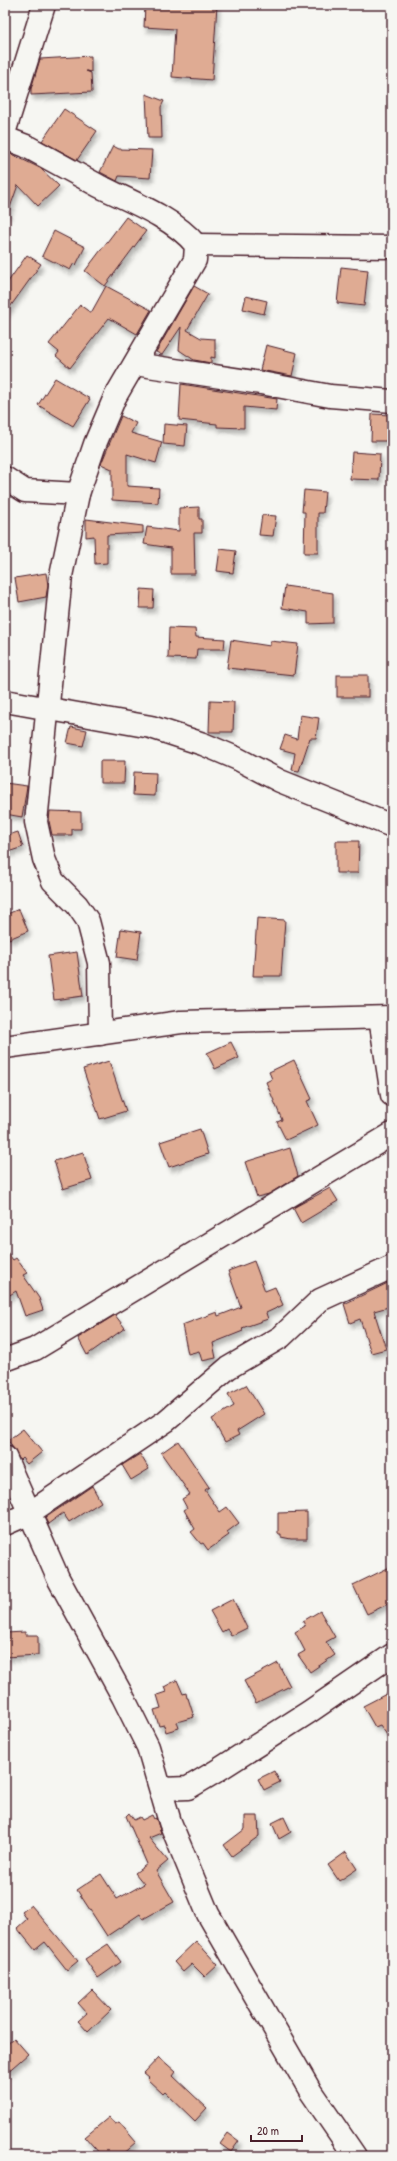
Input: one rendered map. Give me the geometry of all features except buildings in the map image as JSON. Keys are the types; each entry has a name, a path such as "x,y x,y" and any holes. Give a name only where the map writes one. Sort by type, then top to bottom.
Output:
{"street":[{"path":"5,130 44,5"},
{"path":"5,138 26,146 149,211 175,226 196,245 195,260 115,398 95,444 78,494 61,576 46,707 36,822 44,859 53,881 77,905 88,921 99,963 100,1034"},
{"path":"196,245 392,247"},
{"path":"135,364 261,383 330,396 392,400"},
{"path":"5,478 25,491 78,494"},
{"path":"5,701 46,707 151,727 203,744 236,758 280,781 392,826"},
{"path":"5,1047 181,1022 386,1018 392,1095"},
{"path":"5,1360 35,1349 293,1196 392,1134"},
{"path":"5,1524 28,1514 166,1422 224,1371 281,1337 320,1300 392,1267"},
{"path":"5,1457 28,1514 58,1578 135,1719 148,1746 181,1853 208,1914 311,2092 354,2156"},
{"path":"161,1789 188,1788 215,1772 392,1655"}]}
